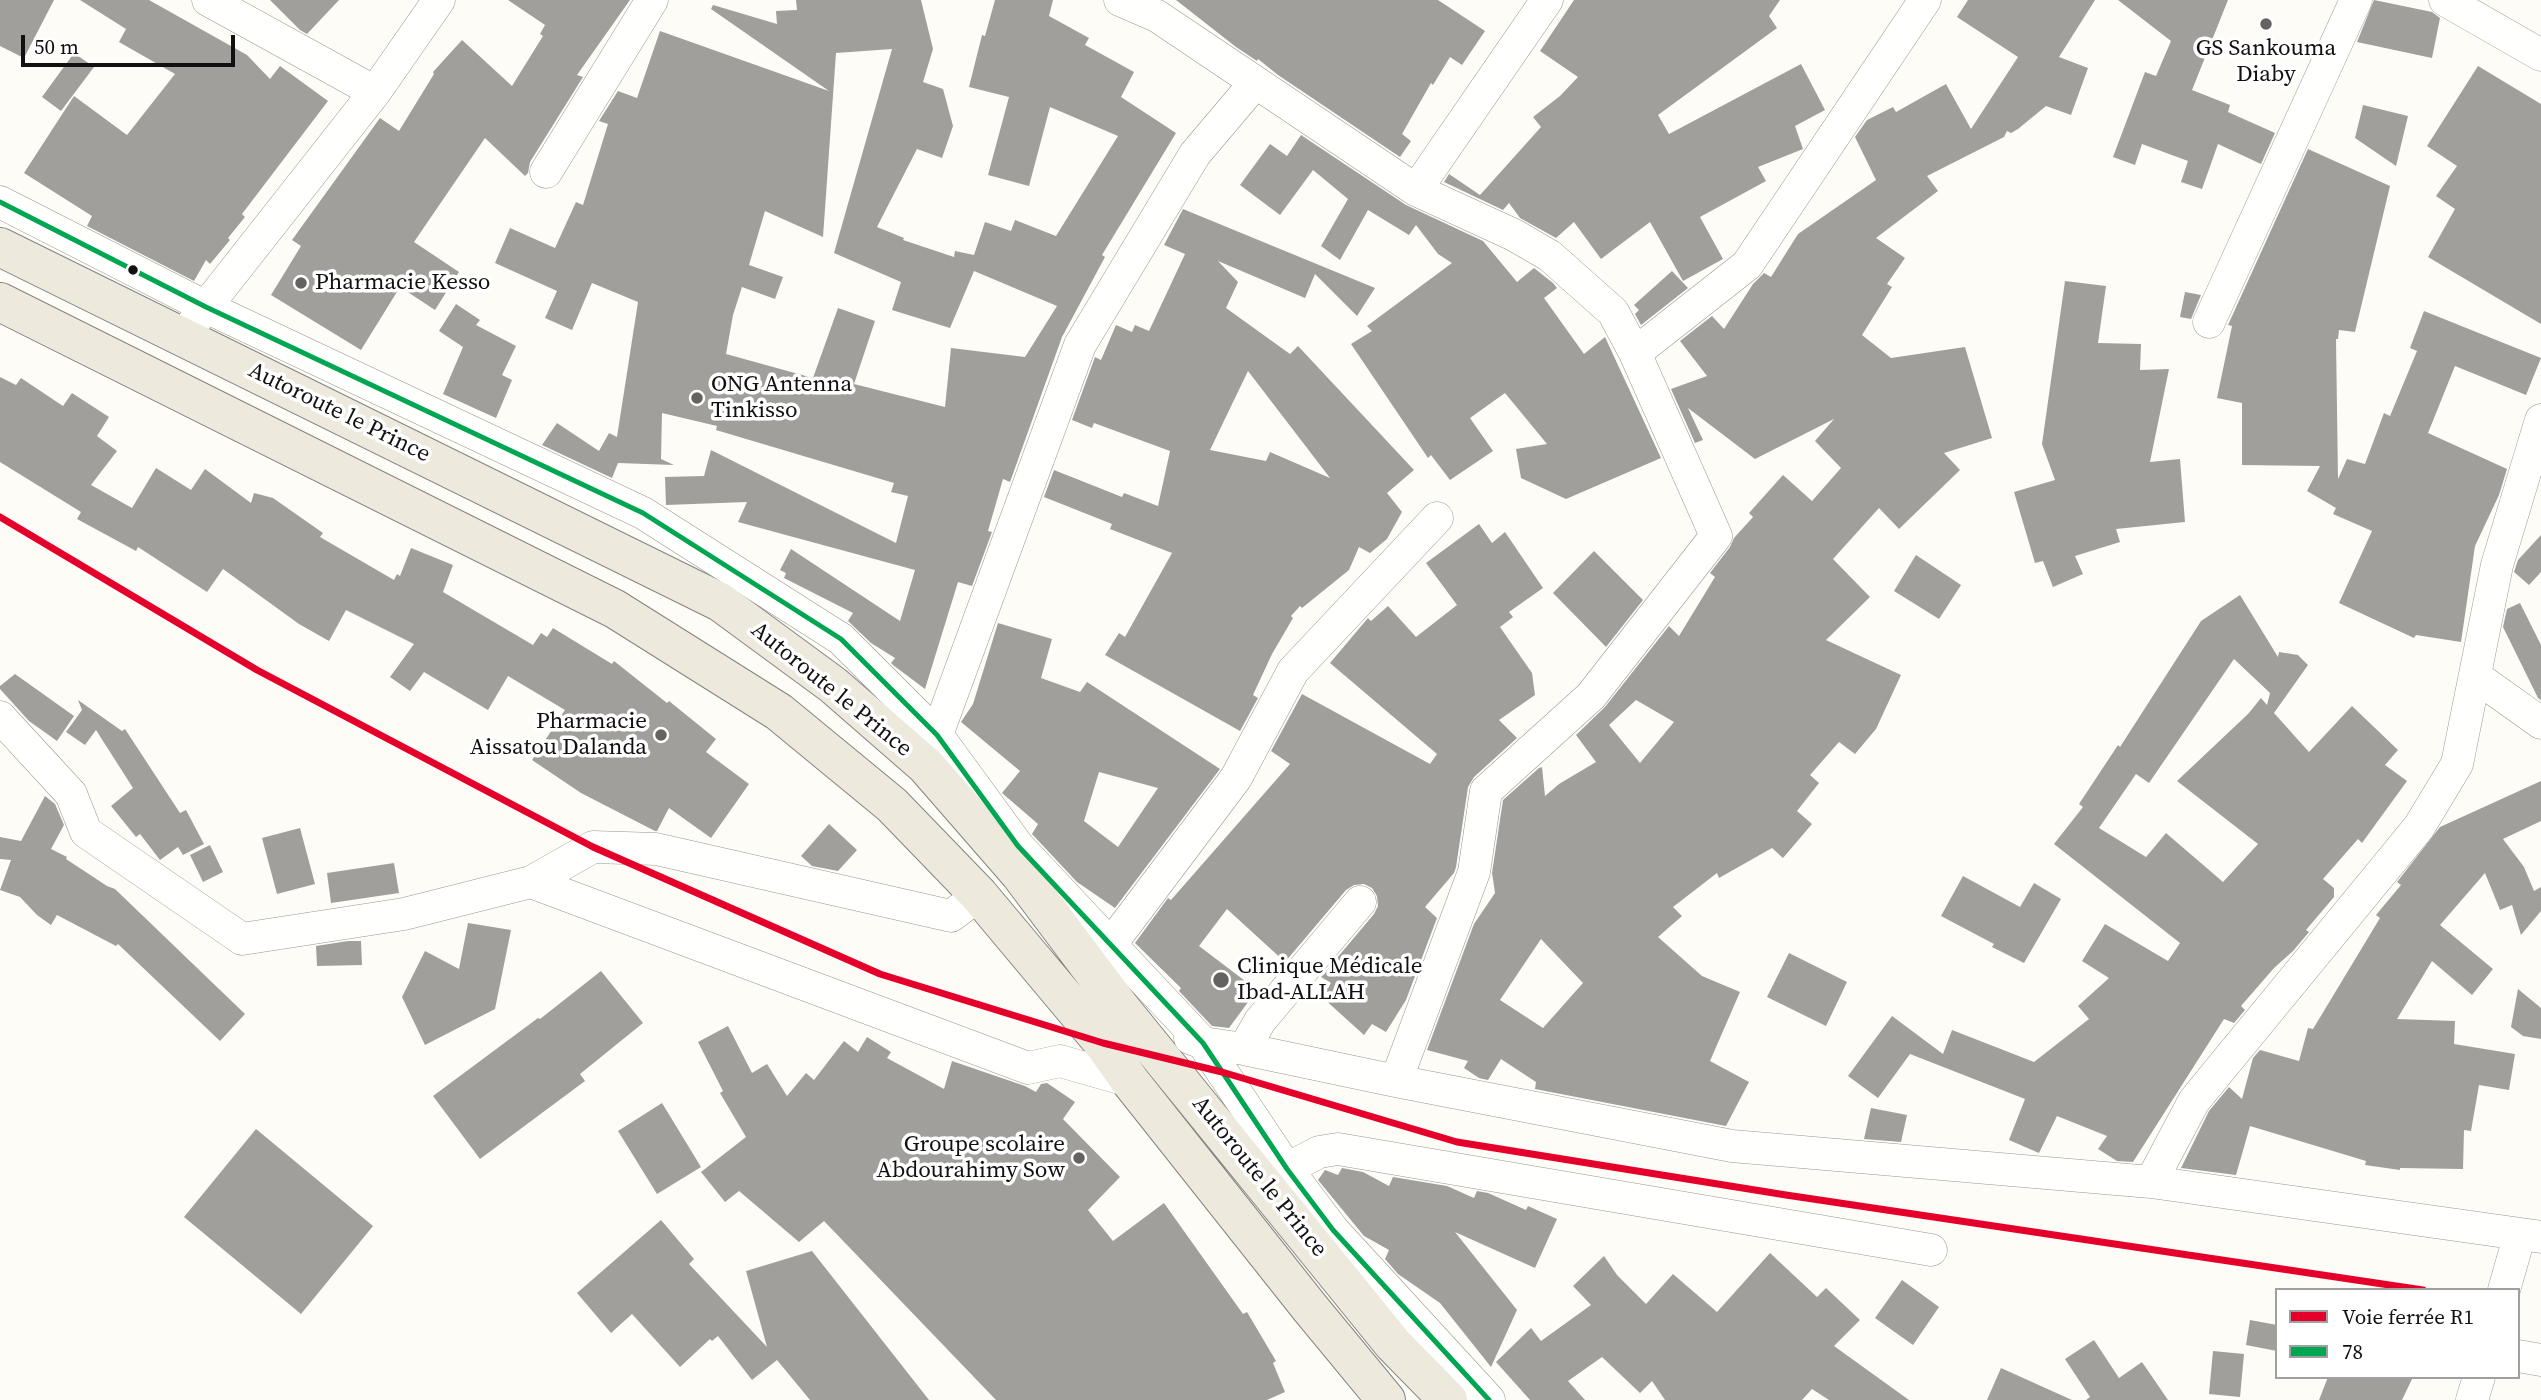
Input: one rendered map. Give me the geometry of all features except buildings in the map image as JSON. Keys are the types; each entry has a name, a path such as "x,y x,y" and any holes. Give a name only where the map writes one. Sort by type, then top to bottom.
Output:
{"main road":[{"name":"Autoroute le Prince","path":"0,247 194,321 720,602 833,685 932,750 1119,1006 1393,1343 1448,1400"},
{"name":"Autoroute le Prince","path":"0,302 615,609 779,712 892,806 979,895 1103,1043 1130,1081 1386,1400"}],"street":[{"path":"208,0 375,92"},
{"path":"0,202 194,321 375,92 439,0"},
{"path":"546,172 652,0"},
{"path":"1120,0 1163,8 1255,83 1416,190 1514,235 1550,256 1613,312 1635,353 1716,536 1591,696 1486,791 1474,872 1396,1081"},
{"path":"1416,190 1547,0"},
{"path":"1635,353 1747,265 1925,0"},
{"path":"2209,322 2356,0"},
{"path":"2445,0 2541,55"},
{"path":"1255,83 1195,154 1080,345 932,750 1203,1043 1287,1169 1333,1230 1489,1400"},
{"path":"2151,1182 2194,1101 2420,827 2457,764 2497,565 2541,420"},
{"path":"1111,944 1236,778 1293,671 1437,518"},
{"path":"2474,676 2541,723"},
{"path":"0,717 71,794 86,832 242,939 404,914 531,882 593,847 656,849 951,916 979,895"},
{"path":"531,882 1028,1068 1060,1060 1130,1081"},
{"path":"1244,1049 1260,1021 1360,902"},
{"path":"1119,1006 1203,1043 1732,1146 2151,1182 2531,1236 2505,1288"},
{"path":"1287,1169 1319,1152 1338,1149 1931,1250"},
{"path":"2520,1356 2541,1360"},
{"path":"2472,1400 2478,1379"}],"rail line":[{"name":"R1","path":"0,517 257,670 593,847 880,974 1103,1043 1222,1072 1457,1142 1786,1195 2410,1288"}],"transit line":[{"name":"78","path":"0,202 206,307 643,513 841,639 937,735 1018,846 1203,1043 1287,1169 1333,1230 1489,1400"}],"place":[{"name":"GS Sankouma Diaby","path":"2266,24"},
{"name":"Pharmacie Kesso","path":"301,283"},
{"name":"ONG Antenna Tinkisso","path":"697,398"},
{"name":"Pharmacie Aissatou Dalanda","path":"661,735"},
{"name":"Clinique Médicale Ibad-ALLAH","path":"1221,980"},
{"name":"Groupe scolaire Abdourahimy Sow","path":"1079,1158"}]}
